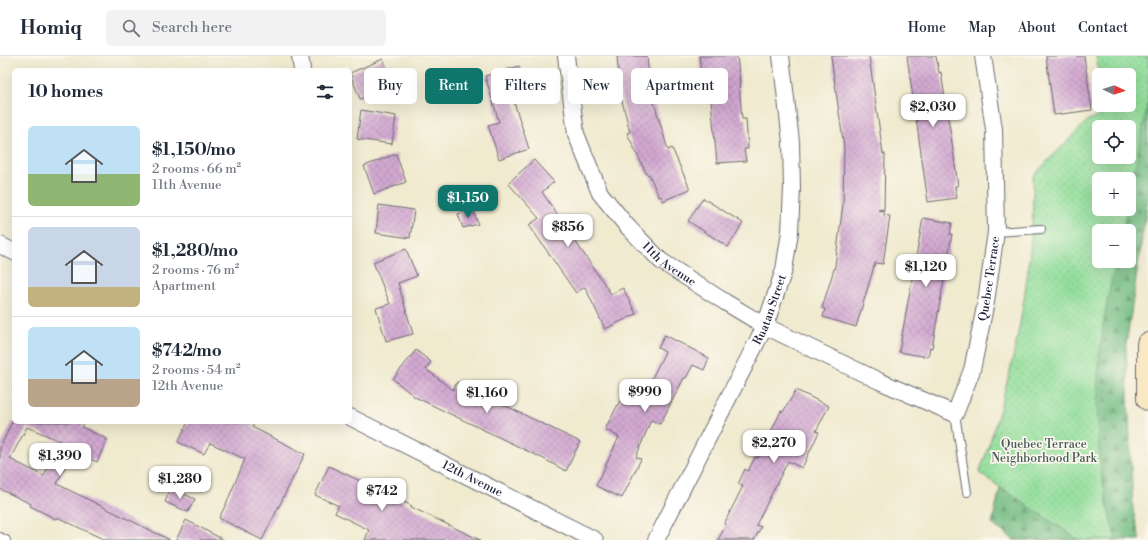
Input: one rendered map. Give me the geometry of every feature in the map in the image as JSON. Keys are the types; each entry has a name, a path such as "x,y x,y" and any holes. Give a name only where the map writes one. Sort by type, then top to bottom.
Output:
{"main road":[{"path":"1148,344 1148,399"}],"street":[{"path":"300,56 302,68"},
{"name":"11th Avenue","path":"566,56 576,134 600,193 627,226 661,261 766,326 879,381 956,414"},
{"name":"Ruatan Street","path":"656,540 766,326 784,270 790,232 792,188 791,142 781,56"},
{"name":"Quebec Terrace","path":"956,414 972,370 986,302 996,232 994,129 983,56"},
{"path":"0,245 12,251"},
{"name":"12th Avenue","path":"352,418 595,540"}],"lane":[{"path":"996,232 1041,229"},
{"path":"956,414 967,492"},
{"path":"0,537 6,540"}],"green space":[{"name":"Quebec Terrace Neighborhood Park","path":"1096,56 1148,56 1148,101 1136,162 1136,120 1092,120 1092,164 1136,164 1134,172 1092,172 1092,216 1125,216 1124,224 1092,224 1092,268 1114,268 1102,331 1097,401 1101,471 1107,506 1116,540 1079,540 979,473 999,412 1020,325 1025,295 1031,236 1033,176 1088,120 1104,114 1104,112 1136,112 1136,68 1098,68"},
{"path":"1148,56 1148,198 1126,346 1133,510 1140,540 1014,540 992,524 1022,388 1092,225 1092,268 1136,268 1136,224 1093,224 1096,216 1136,216 1136,172 1129,172 1129,164 1136,164 1136,120 1131,120 1133,112 1136,112 1136,101"}],"building":[{"path":"617,56 647,56 648,68 631,68 631,104 654,104 668,150 672,148 690,189 663,201 661,196 659,197 649,174 647,175 627,133 630,132 623,104 623,68 618,68"},
{"path":"699,56 737,56 742,119 746,119 748,149 744,149 746,161 717,163 711,104 728,104 728,68 701,68"},
{"path":"831,56 869,56 883,154 885,154 884,209 878,210 884,211 884,215 890,216 883,264 875,263 856,327 823,317 825,309 822,308 835,266 843,204 844,148"},
{"path":"907,56 936,56 939,73 941,72 952,143 958,186 955,186 957,198 928,202"},
{"path":"1046,56 1084,56 1092,110 1054,115"},
{"path":"383,59 387,68 364,68 364,97 360,99 352,78 352,72"},
{"path":"491,74 491,96 485,76"},
{"path":"494,104 515,104 529,149 499,159 488,125 499,122"},
{"path":"361,110 396,116 392,144 357,139"},
{"path":"396,154 406,182 374,194 364,166"},
{"path":"534,160 554,182 542,192 611,294 623,288 636,314 605,329 585,287 576,293 529,225 539,218 508,183"},
{"path":"703,198 743,223 728,247 688,221"},
{"path":"379,205 414,210 410,238 376,233"},
{"path":"473,209 478,224 463,228 458,214"},
{"path":"923,218 952,223 950,234 952,234 932,348 930,347 928,357 899,352"},
{"path":"406,249 417,276 398,283 413,334 386,341 376,308 390,304 373,262"},
{"path":"665,335 709,358 704,370 693,365 686,378 684,378 660,424 651,420 636,457 641,459 622,498 596,486 619,437 605,429 625,391 630,393 633,387 636,389 640,382 648,386 665,352 658,348"},
{"path":"416,350 431,362 426,369 453,390 457,382 580,442 566,471 415,397 393,379"},
{"path":"796,390 829,406 816,431 819,432 802,468 788,461 756,525 761,527 754,540 718,540 726,525 724,524 743,486 738,484 745,469 748,471 755,457 758,458 781,411 783,412"},
{"path":"12,422 12,424 84,424 82,427 107,439 97,462 72,451 57,484 170,540 105,540 57,517 56,519 30,506 31,504 0,489 0,448","holes":["27,427 60,441 44,476 10,459"]},
{"path":"187,424 254,424 252,427 305,454 262,540 219,518 245,459 210,443 204,454 178,442"},
{"path":"329,466 480,540 365,540 369,530 335,513 339,506 315,495"},
{"path":"171,488 195,499 188,512 165,502"},
{"path":"186,520 224,540 176,540"}]}
